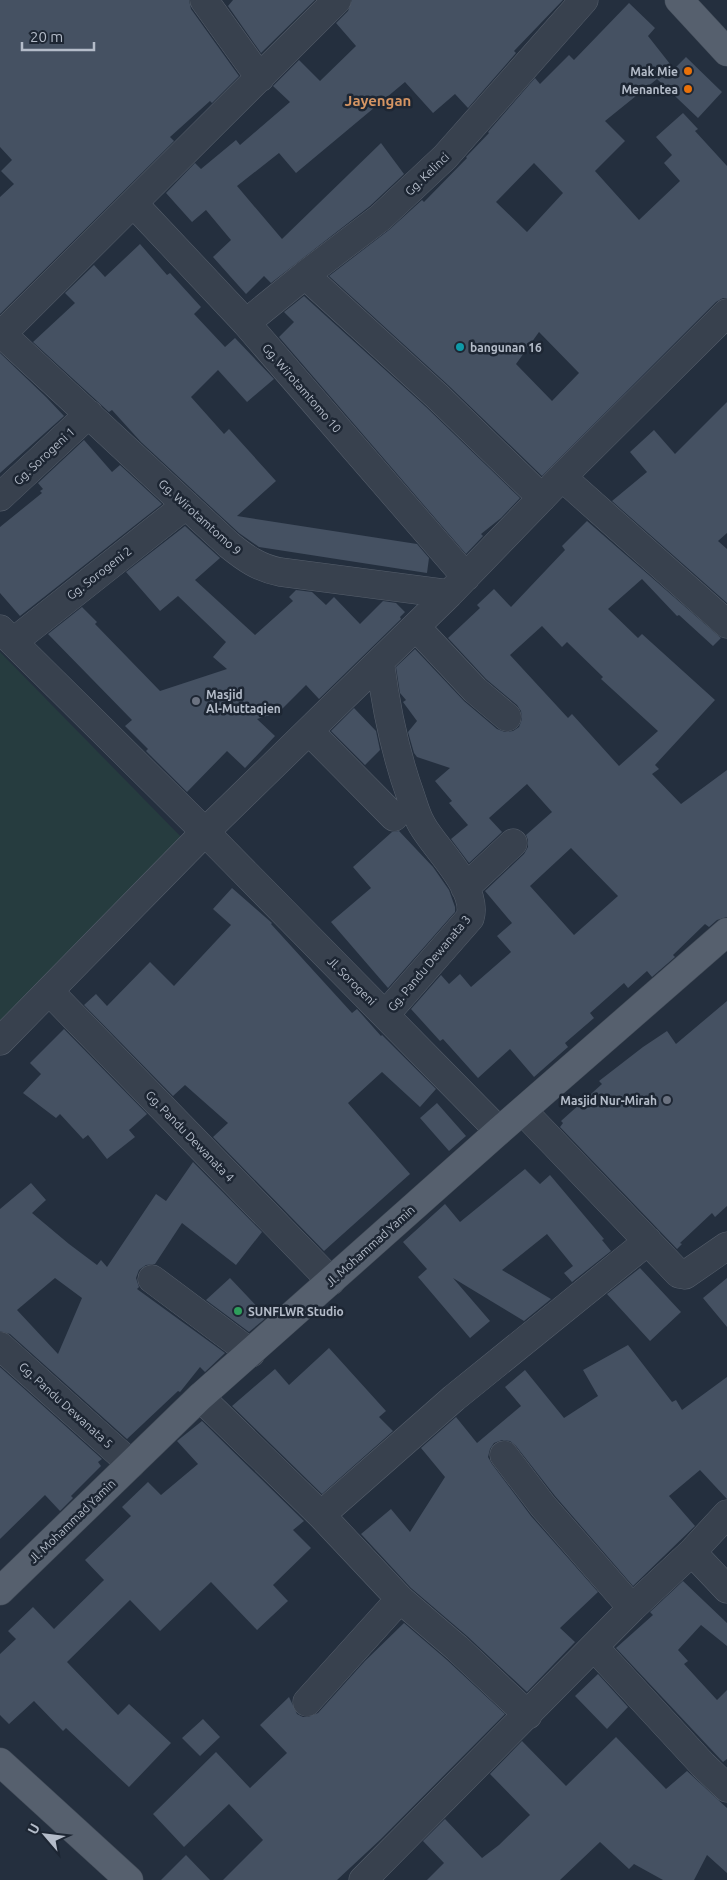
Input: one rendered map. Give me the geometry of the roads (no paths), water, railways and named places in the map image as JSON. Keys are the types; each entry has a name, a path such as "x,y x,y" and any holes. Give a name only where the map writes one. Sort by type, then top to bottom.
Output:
{"main road":[{"path":"679,0 727,52"},
{"name":"Jl. Mohammad Yamin","path":"0,1591 200,1397 499,1131 727,932"},
{"path":"0,1762 129,1880"}],"street":[{"path":"204,0 260,78"},
{"path":"1,335 337,0"},
{"name":"Gg. Kelinci","path":"246,323 380,218 445,158 584,0"},
{"name":"Gg. Wirotamtomo 10","path":"134,204 246,323 458,585"},
{"path":"305,275 437,396 542,498"},
{"path":"0,1041 205,832 416,627 562,477 727,313"},
{"name":"Gg. Wirotamtomo 9","path":"1,335 243,556 267,569 458,585"},
{"name":"Gg. Sorogeni 1","path":"0,498 89,414"},
{"path":"562,477 727,624"},
{"name":"Gg. Sorogeni 2","path":"6,636 186,505"},
{"path":"416,627 475,690 507,717"},
{"name":"Jl. Sorogeni","path":"6,636 205,832 499,1131"},
{"name":"Gg. Pandu Dewanata 3","path":"380,662 388,715 396,748 418,818 450,863 465,888 472,908 470,918 385,1015"},
{"path":"309,731 394,817"},
{"path":"465,888 513,843"},
{"name":"Gg. Pandu Dewanata 4","path":"49,991 331,1281"},
{"path":"523,1111 677,1272 683,1275 727,1246"},
{"path":"321,1515 454,1398 648,1241"},
{"path":"152,1279 251,1352"},
{"name":"Gg. Pandu Dewanata 5","path":"0,1346 131,1464"},
{"path":"200,1397 321,1515 400,1599 457,1648 528,1715"},
{"path":"504,1456 543,1506 632,1608"},
{"path":"363,1880 632,1608 692,1552 727,1514"},
{"path":"692,1552 727,1589"},
{"path":"307,1702 400,1599"},
{"path":"594,1648 703,1765 727,1788"}],"place":[{"name":"Mak Mie","path":"688,71"},
{"name":"Menantea","path":"688,89"},
{"name":"bangunan 16","path":"460,347"},
{"name":"Masjid Al-Muttaqien","path":"196,701"},
{"name":"Masjid Nur-Mirah","path":"667,1100"},
{"name":"SUNFLWR Studio","path":"238,1311"}],"district":[{"name":"Jayengan","path":"378,100"}]}
